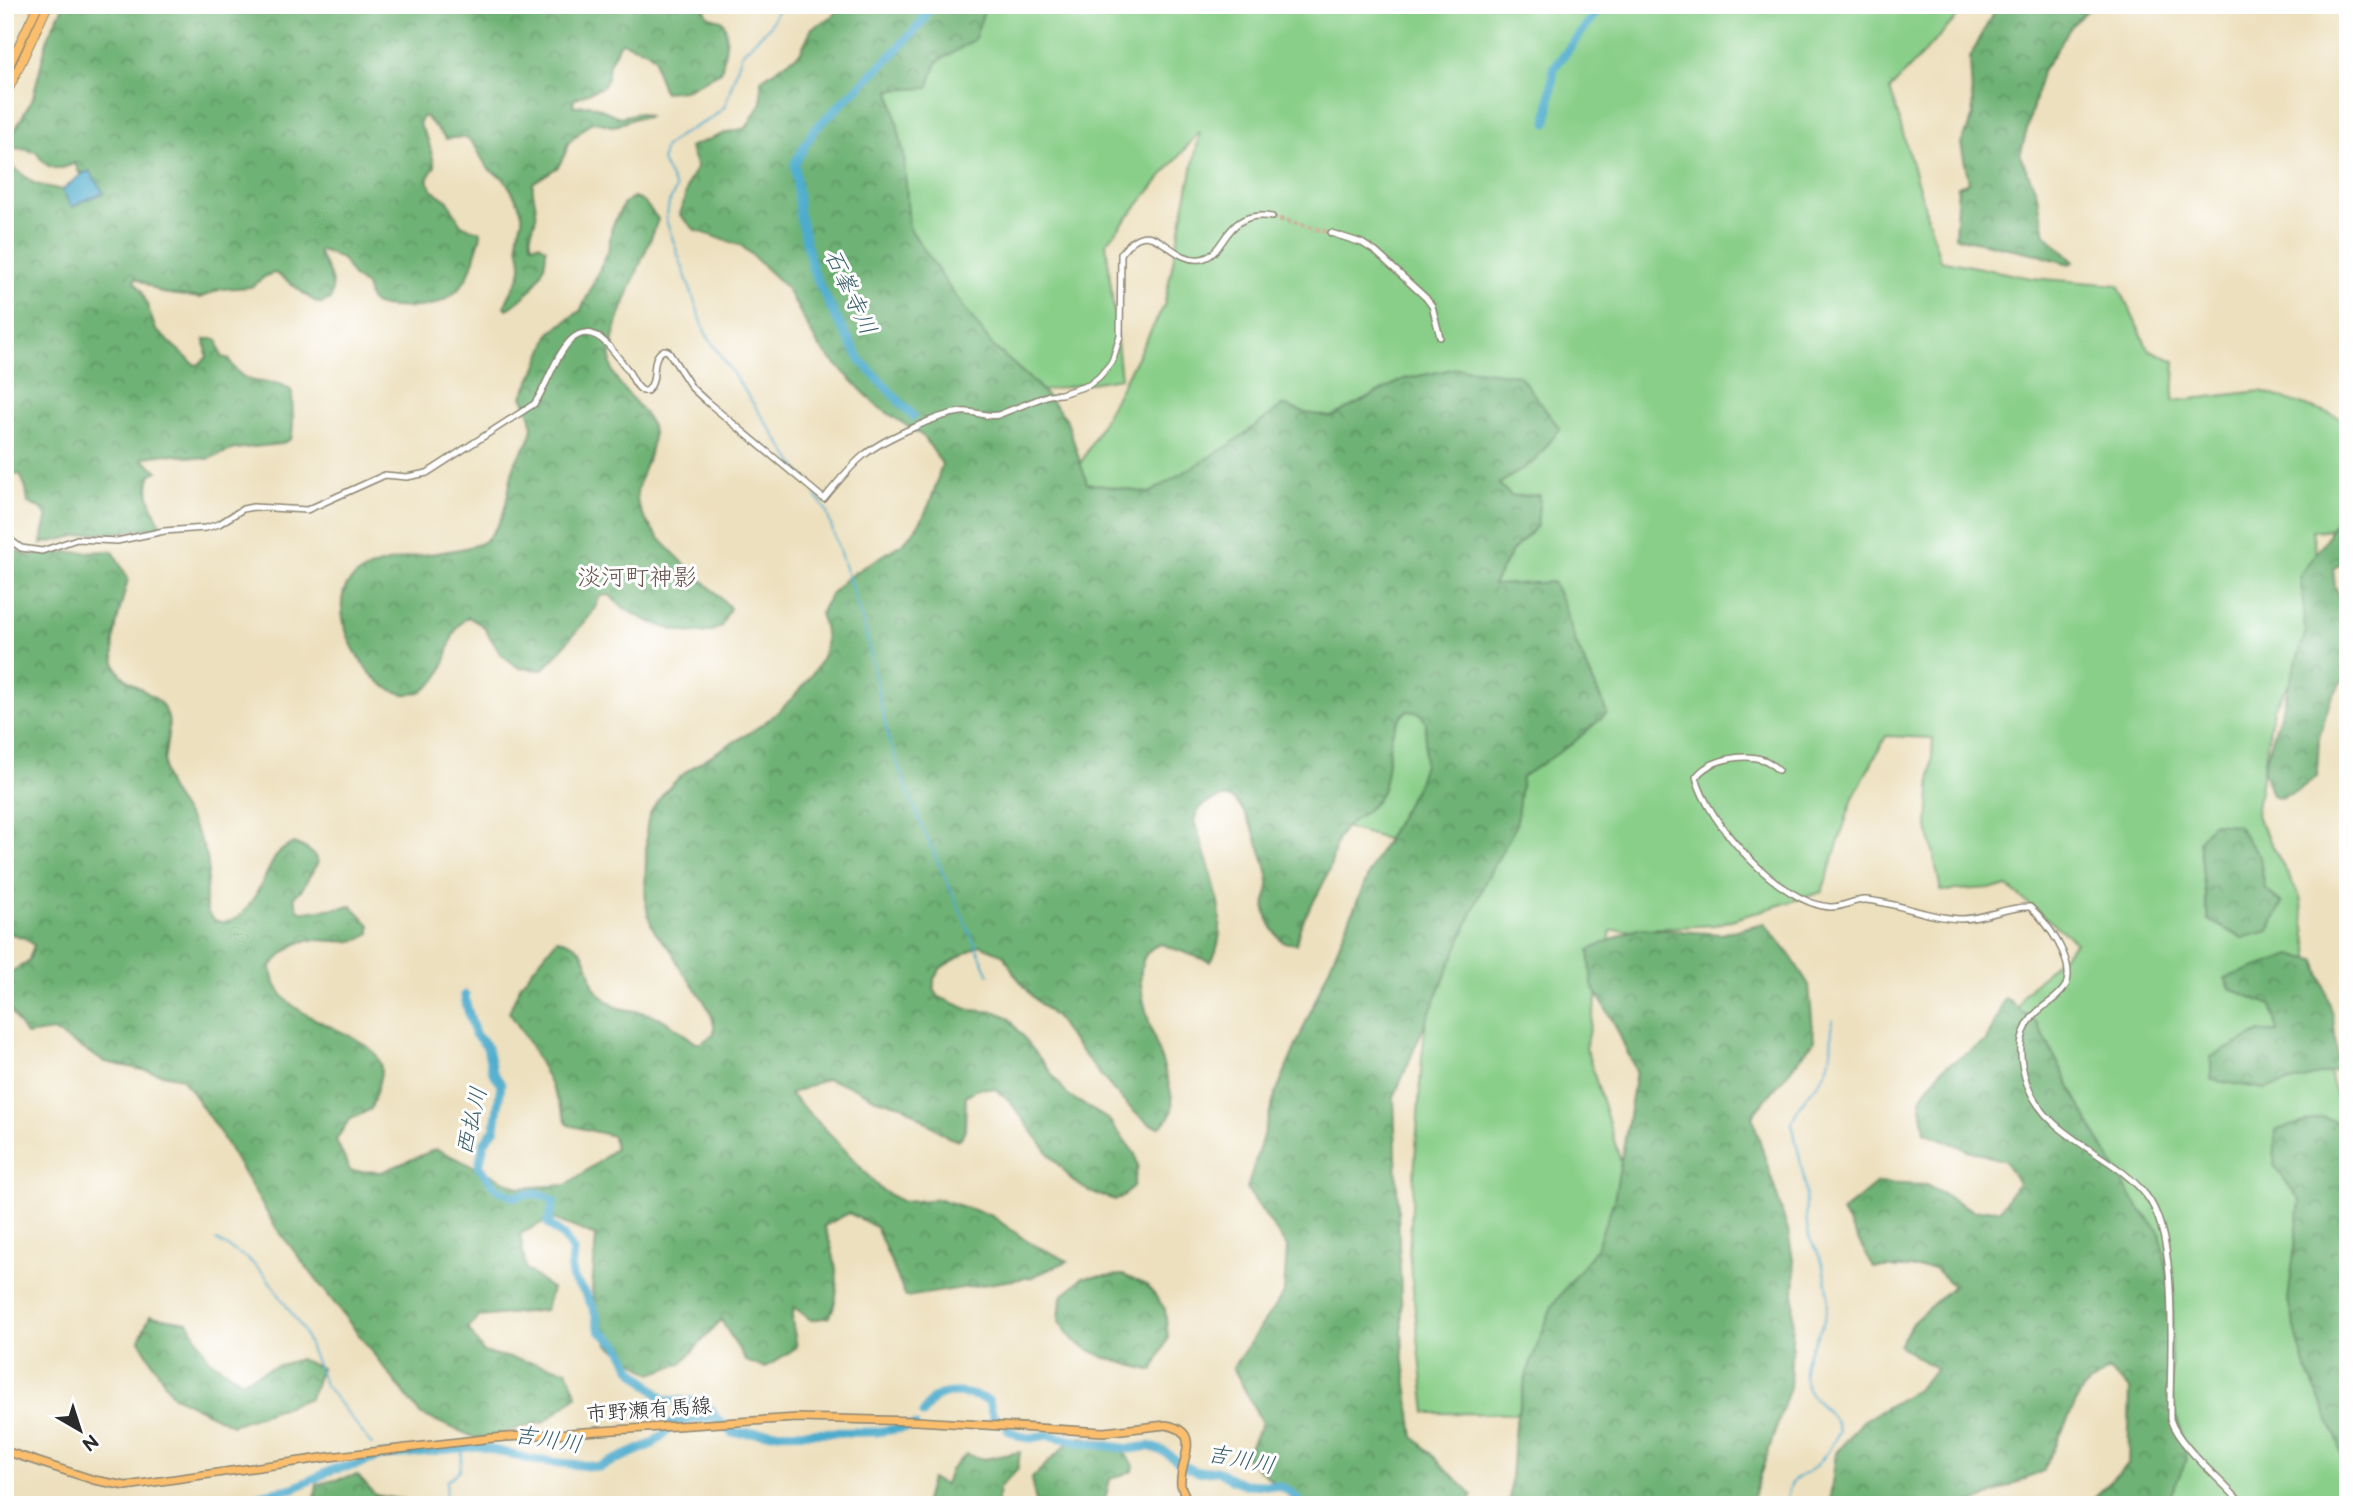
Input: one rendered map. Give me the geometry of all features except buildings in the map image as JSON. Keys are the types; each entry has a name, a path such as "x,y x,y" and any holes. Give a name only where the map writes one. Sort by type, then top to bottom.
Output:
{"highway":[{"path":"5,74 38,5"},
{"path":"5,97 48,5"}],"main road":[{"name":"市野瀬有馬線","path":"5,1451 94,1480 126,1486 329,1457 493,1438 797,1418 1104,1432 1166,1425 1175,1427 1184,1435 1188,1445 1181,1487 1190,1505"}],"street":[{"path":"5,536 21,548 35,551 48,550 77,539 117,541 164,531 206,528 219,524 243,509 316,508 385,475 407,477 427,474 534,404 543,392 565,344 581,334 593,335 606,343 629,372 636,386 643,391 647,391 654,383 655,358 661,351 668,351 692,388 824,499 860,456 884,440 958,412 976,412 992,417 999,415 1049,395 1078,389 1100,377 1117,351 1120,335 1121,254 1134,240 1151,236 1184,257 1202,259 1210,256 1230,229 1241,221 1258,215 1272,217"},
{"path":"1331,233 1362,243 1376,252 1426,298 1432,306 1440,337"},
{"path":"1778,770 1767,761 1742,758 1713,764 1703,769 1696,777 1705,799 1751,862 1765,875 1797,895 1815,904 1829,907 1866,900 1930,916 1960,919 2030,907 2051,930 2064,956 2068,974 2060,993 2034,1014 2022,1032 2021,1060 2028,1084 2040,1107 2056,1126 2124,1174 2151,1203 2163,1235 2169,1272 2170,1419 2174,1430 2188,1449 2243,1505"}],"green space":[{"path":"64,5 702,5 709,17 721,20 724,24 726,37 721,72 686,90 664,92 656,70 655,58 647,51 622,42 609,64 604,86 574,99 573,106 591,105 620,117 639,113 650,117 635,118 611,126 590,123 568,143 558,167 533,183 536,213 531,241 532,245 539,244 546,248 546,257 541,274 531,289 507,309 506,302 521,271 518,234 522,217 519,205 505,180 490,170 473,143 464,138 446,139 426,117 422,117 419,124 428,140 435,166 427,179 432,190 448,201 461,225 481,234 469,273 451,296 439,302 410,308 376,305 370,300 366,286 354,278 342,259 321,250 318,252 329,274 332,292 331,298 321,303 274,273 251,287 221,289 200,298 162,293 136,278 134,281 142,291 156,330 194,364 198,365 207,357 205,339 217,339 222,357 229,359 244,377 285,386 292,392 291,439 281,444 235,449 207,459 167,454 145,457 142,459 158,471 151,474 148,487 150,501 161,526 114,533 91,533 41,544 47,518 42,509 28,503 20,474 5,476 5,418 10,407 5,406 5,161 35,184 62,190 74,207 79,202 103,193 89,172 79,173 75,163 63,168 53,168 44,163 36,152 17,148 10,152 7,150 11,137 33,98 48,36"},
{"path":"843,5 981,5 985,8 974,40 937,62 928,88 890,90 904,156 909,227 993,346 1037,385 1066,418 1087,483 1149,493 1228,446 1283,405 1306,413 1331,417 1404,379 1457,368 1519,375 1560,429 1535,461 1499,484 1511,496 1540,495 1537,526 1512,551 1493,585 1553,582 1607,713 1573,743 1522,777 1516,826 1485,882 1394,1097 1403,1354 1414,1437 1472,1495 1470,1505 1294,1505 1290,1497 1245,1457 1262,1423 1233,1367 1284,1293 1287,1247 1247,1189 1275,1095 1373,864 1417,785 1424,764 1426,723 1420,713 1407,711 1394,728 1385,781 1379,798 1341,833 1322,887 1302,923 1296,944 1283,942 1268,918 1265,906 1269,882 1261,850 1238,804 1232,799 1222,798 1208,802 1198,811 1194,820 1211,873 1219,911 1218,946 1211,962 1161,944 1146,954 1141,971 1142,994 1148,1020 1171,1093 1172,1110 1168,1120 1160,1127 1138,1115 1124,1102 1058,1020 1033,997 1015,975 1004,955 980,945 941,968 934,979 934,989 939,997 970,1010 997,1012 1008,1017 1068,1095 1109,1120 1135,1154 1138,1166 1133,1187 1123,1197 1115,1200 1090,1192 1073,1181 1008,1099 995,1089 979,1088 966,1096 965,1129 961,1138 956,1140 902,1105 876,1099 834,1081 826,1079 790,1094 881,1190 903,1202 940,1199 992,1216 1030,1243 1068,1261 1032,1277 906,1297 876,1227 849,1213 824,1226 832,1248 836,1272 834,1307 829,1317 811,1320 794,1307 792,1321 797,1347 765,1368 746,1361 721,1320 682,1363 652,1374 608,1344 592,1291 596,1236 551,1218 520,1234 526,1269 552,1289 545,1310 479,1317 468,1328 483,1352 567,1370 577,1396 544,1422 478,1439 420,1414 274,1225 220,1133 182,1078 105,1062 53,1031 26,1035 5,1002 5,975 28,962 34,945 25,938 5,932 5,545 29,556 113,551 128,579 115,632 115,662 125,678 158,701 168,718 165,774 170,790 190,820 205,851 208,861 206,907 213,919 231,921 240,915 248,907 276,856 293,843 308,850 318,862 294,897 298,909 303,912 352,906 370,925 370,933 352,941 315,940 296,944 271,966 277,987 290,1003 366,1045 378,1057 381,1072 371,1109 349,1120 336,1140 350,1171 382,1172 436,1149 520,1188 566,1185 615,1148 613,1136 568,1125 542,1067 509,1012 521,984 557,939 576,946 587,962 595,988 616,1006 662,1019 696,1043 701,1043 714,1034 708,1008 650,922 645,885 649,815 662,795 688,771 764,723 801,688 823,655 826,637 820,614 826,602 840,584 856,571 901,544 913,533 929,505 942,464 924,437 877,406 819,347 786,287 742,246 695,230 680,215 689,181 697,167 689,147 746,128 761,103 761,80 800,53 812,28 833,16"},
{"path":"961,5 1962,5 1959,15 1890,89 1940,260 2031,278 2118,285 2148,349 2175,361 2173,401 2261,391 2348,420 2348,528 2312,531 2329,624 2273,708 2256,815 2300,897 2325,1056 2348,1138 2348,1505 2148,1505 2164,1450 1989,1091 2023,995 2076,942 2008,887 1941,891 1928,827 1933,738 1886,736 1853,798 1822,892 1715,925 1611,931 1586,1048 1632,1199 1556,1414 1426,1413 1409,1252 1422,1056 1445,856 1309,817 1071,482 1164,306 1200,131 1106,243 1121,378 1012,396 889,215 885,85"},
{"path":"1997,5 2093,5 2072,25 2042,72 2020,156 2036,190 2045,234 2074,262 2069,264 2032,253 1955,237 1958,186 1969,182 1961,144 1973,116 1970,58"},
{"path":"634,197 645,203 658,219 620,314 611,351 611,365 619,382 646,416 653,433 637,500 642,514 663,542 730,608 721,627 703,633 689,633 664,627 627,610 610,595 600,596 590,616 542,670 519,668 500,653 483,626 468,617 454,633 441,672 435,681 427,688 410,694 393,691 377,680 351,644 344,623 342,604 346,587 365,570 395,560 472,546 485,541 495,529 504,511 515,464 531,435 531,417 522,396 550,333 581,310 608,251 612,227 624,203"},
{"path":"2348,497 2348,563 2342,562 2333,569 2335,586 2348,617 2348,674 2331,698 2319,737 2317,776 2299,790 2281,798 2272,795 2263,769 2306,631 2300,574 2323,544"},
{"path":"2212,823 2237,825 2260,857 2265,889 2282,903 2269,931 2242,938 2208,920 2199,841"},
{"path":"1764,923 1790,955 1809,985 1814,1041 1752,1116 1788,1231 1795,1271 1790,1387 1750,1505 1509,1505 1515,1425 1527,1373 1552,1306 1596,1248 1614,1200 1636,1071 1615,1025 1592,985 1589,950 1637,928 1721,934"},
{"path":"2291,955 2316,960 2333,1015 2339,1070 2264,1089 2211,1080 2211,1057 2260,1032 2278,1032 2271,1005 2230,989 2225,978"},
{"path":"2005,998 2037,1023 2133,1200 2160,1233 2172,1295 2171,1392 2187,1459 2166,1505 2086,1505 2128,1465 2130,1389 2108,1370 2082,1390 2043,1471 1969,1505 1829,1505 1836,1453 1861,1422 1916,1390 1936,1369 1899,1346 1912,1323 1953,1286 1934,1268 1874,1268 1842,1212 1877,1183 1926,1185 1974,1211 2000,1209 2018,1183 2005,1161 1968,1150 1925,1132 1920,1099 1942,1069 1986,1041"},
{"path":"2322,1117 2348,1125 2348,1491 2339,1444 2304,1363 2288,1301 2300,1201 2274,1165 2276,1130"},
{"path":"1123,1275 1147,1285 1165,1309 1168,1338 1153,1371 1105,1358 1075,1342 1059,1322 1061,1297 1083,1277"},
{"path":"150,1316 188,1322 209,1359 242,1381 299,1359 321,1368 310,1398 232,1425 172,1395 139,1340"},
{"path":"1083,1437 1118,1445 1134,1465 1133,1471 1110,1479 1104,1505 1034,1505 1036,1502 1031,1479 1073,1438"},
{"path":"1020,1452 1018,1468 999,1488 997,1505 924,1505 931,1479 945,1485 950,1470 966,1454 984,1459"},
{"path":"357,1475 375,1495 404,1500 411,1505 314,1505 317,1484"}],"water":[{"path":"89,171 104,193 71,206 62,190"}],"waterway":[{"path":"780,5 770,26 742,53 725,106 712,118 680,135 664,148 662,161 676,189 669,203 666,220 706,334 806,481"},
{"name":"石峯寺川","path":"913,416 861,361 813,271 799,212 795,163 814,130 893,54 922,22 930,5"},
{"path":"1547,123 1554,68 1602,5"},
{"path":"815,494 826,510 865,629 889,741 920,822 989,975"},
{"name":"西払川","path":"465,995 475,1034 487,1047 492,1071 501,1084 495,1128 484,1143 479,1166 496,1188 514,1197 535,1194 550,1198 554,1202 548,1223 564,1237 573,1251 573,1280 584,1291 594,1309 600,1331 619,1345 632,1369 664,1400 702,1402 711,1409 715,1417"},
{"path":"1787,1505 1792,1483 1820,1462 1839,1432 1833,1418 1810,1393 1804,1375 1807,1356 1827,1310 1828,1294 1822,1264 1808,1233 1805,1186 1792,1123 1799,1108 1826,1071 1831,1052 1833,1020"},
{"path":"216,1240 248,1259 266,1276 303,1330 325,1385 372,1445"},
{"name":"吉川川","path":"923,1414 939,1396 961,1393 989,1401 993,1416 1000,1423"},
{"name":"吉川川","path":"248,1505 260,1495 294,1488 334,1469 381,1456 478,1446 533,1460 599,1467 652,1444 666,1432 670,1423 703,1418 715,1417 732,1433 876,1432 915,1426"},
{"name":"吉川川","path":"1008,1430 1022,1437 1048,1435 1130,1449 1149,1446 1165,1452 1197,1472 1216,1470 1245,1484 1279,1486 1289,1491 1303,1505"},
{"path":"445,1505 447,1481 460,1470 463,1448"}],"tunnel":[{"path":"1272,217 1331,233"}],"district":[{"name":"淡河町神影","path":"637,577"}]}
